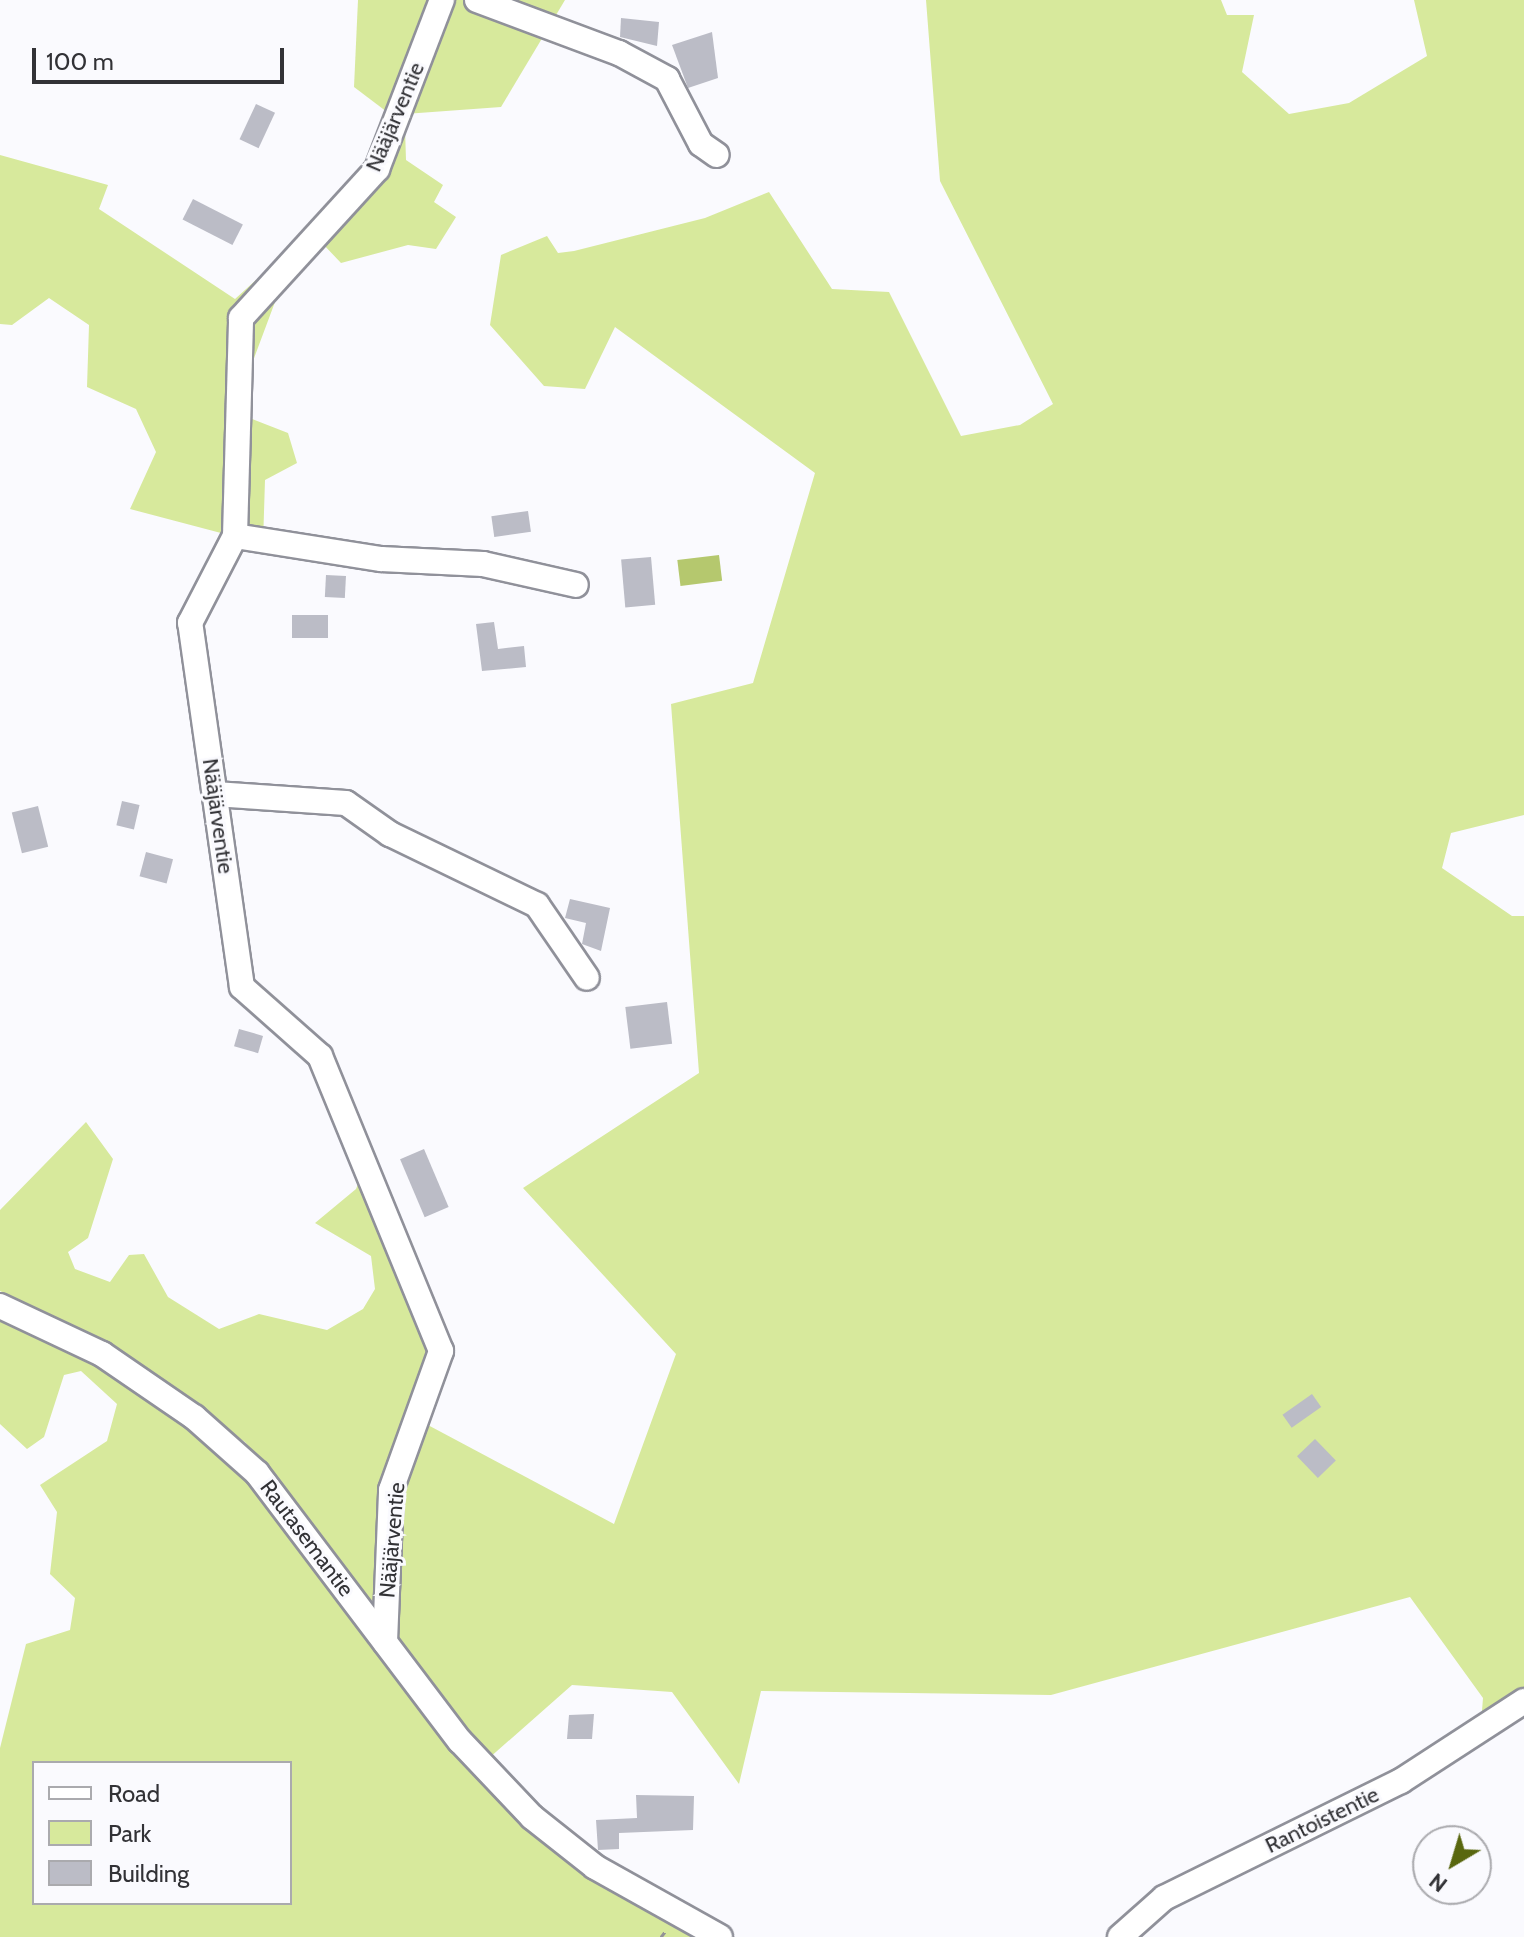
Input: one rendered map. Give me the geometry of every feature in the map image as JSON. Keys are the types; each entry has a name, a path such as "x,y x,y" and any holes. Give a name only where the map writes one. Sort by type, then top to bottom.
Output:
{"street":[{"name":"Nääjärventie","path":"385,1642 391,1490 441,1351 320,1056 242,987 190,623 235,536 241,318 377,169 442,0"},
{"path":"477,0 619,53 667,79 701,144 717,155"},
{"path":"235,536 381,559 483,564 576,585"},
{"path":"215,794 346,803 390,834 537,905 587,978"},
{"name":"Rautasemantie","path":"0,1306 102,1354 194,1417 257,1473 460,1741 532,1817 595,1867 720,1937"},
{"name":"Rantoistentie","path":"1120,1937 1164,1898 1401,1781 1524,1701"}],"green space":[{"path":"358,0 565,0 501,107 391,115 354,87"},
{"path":"926,0 1221,0 1227,15 1254,15 1242,72 1289,114 1349,103 1427,56 1414,0 1524,0 1524,815 1451,833 1442,868 1512,916 1524,916 1524,1692 1481,1723 1483,1698 1410,1597 1051,1695 761,1691 739,1784 672,1692 572,1685 488,1759 395,1640 398,1494 426,1424 614,1524 676,1354 523,1188 699,1073 671,704 753,683 815,473 615,327 585,389 544,386 490,325 501,255 547,236 558,253 574,251 705,218 769,192 832,289 889,292 961,436 1020,425 1053,404 940,181"},
{"path":"405,128 406,160 443,185 434,202 456,217 436,249 408,245 341,263 322,243"},
{"path":"0,155 108,185 99,209 235,299 256,280 278,294 234,412 288,433 297,463 265,480 263,544 130,509 156,452 136,409 87,387 89,325 49,298 12,325 0,324"},
{"path":"86,1122 113,1159 88,1238 68,1252 75,1269 110,1282 129,1255 144,1254 168,1297 219,1329 259,1314 327,1330 363,1309 375,1289 371,1256 315,1223 356,1189 362,1174 430,1344 379,1495 382,1600 367,1601 245,1442 80,1330 0,1291 0,1210"},
{"path":"0,1316 104,1364 227,1455 466,1763 566,1860 695,1937 0,1937 0,1748 26,1644 70,1630 75,1598 50,1574 57,1512 40,1485 107,1441 117,1404 81,1371 64,1375 44,1437 27,1449 0,1424"}],"shaded area":[{"path":"719,555 722,581 680,586 677,560"}],"building":[{"path":"621,18 659,22 657,46 620,37"},
{"path":"712,32 718,78 688,88 672,45"},
{"path":"256,104 275,113 259,148 240,139"},
{"path":"193,199 243,224 232,245 183,219"},
{"path":"528,511 531,532 494,537 491,516"},
{"path":"651,557 655,605 625,607 621,560"},
{"path":"326,575 346,576 345,598 325,597"},
{"path":"292,615 328,615 328,638 292,638"},
{"path":"494,622 498,649 524,646 526,667 482,671 476,624"},
{"path":"122,801 140,805 134,829 116,825"},
{"path":"38,806 48,847 22,853 12,813"},
{"path":"146,852 173,859 167,883 140,876"},
{"path":"570,899 610,908 601,951 582,944 586,923 565,918"},
{"path":"667,1002 672,1044 630,1049 625,1007"},
{"path":"239,1029 263,1036 258,1053 234,1046"},
{"path":"424,1149 449,1207 425,1217 400,1159"},
{"path":"1312,1394 1321,1407 1292,1428 1283,1415"},
{"path":"1315,1439 1336,1461 1318,1478 1297,1456"},
{"path":"594,1714 592,1739 567,1739 569,1715"},
{"path":"636,1795 694,1796 693,1830 619,1833 619,1849 598,1850 596,1820 637,1818"}]}
